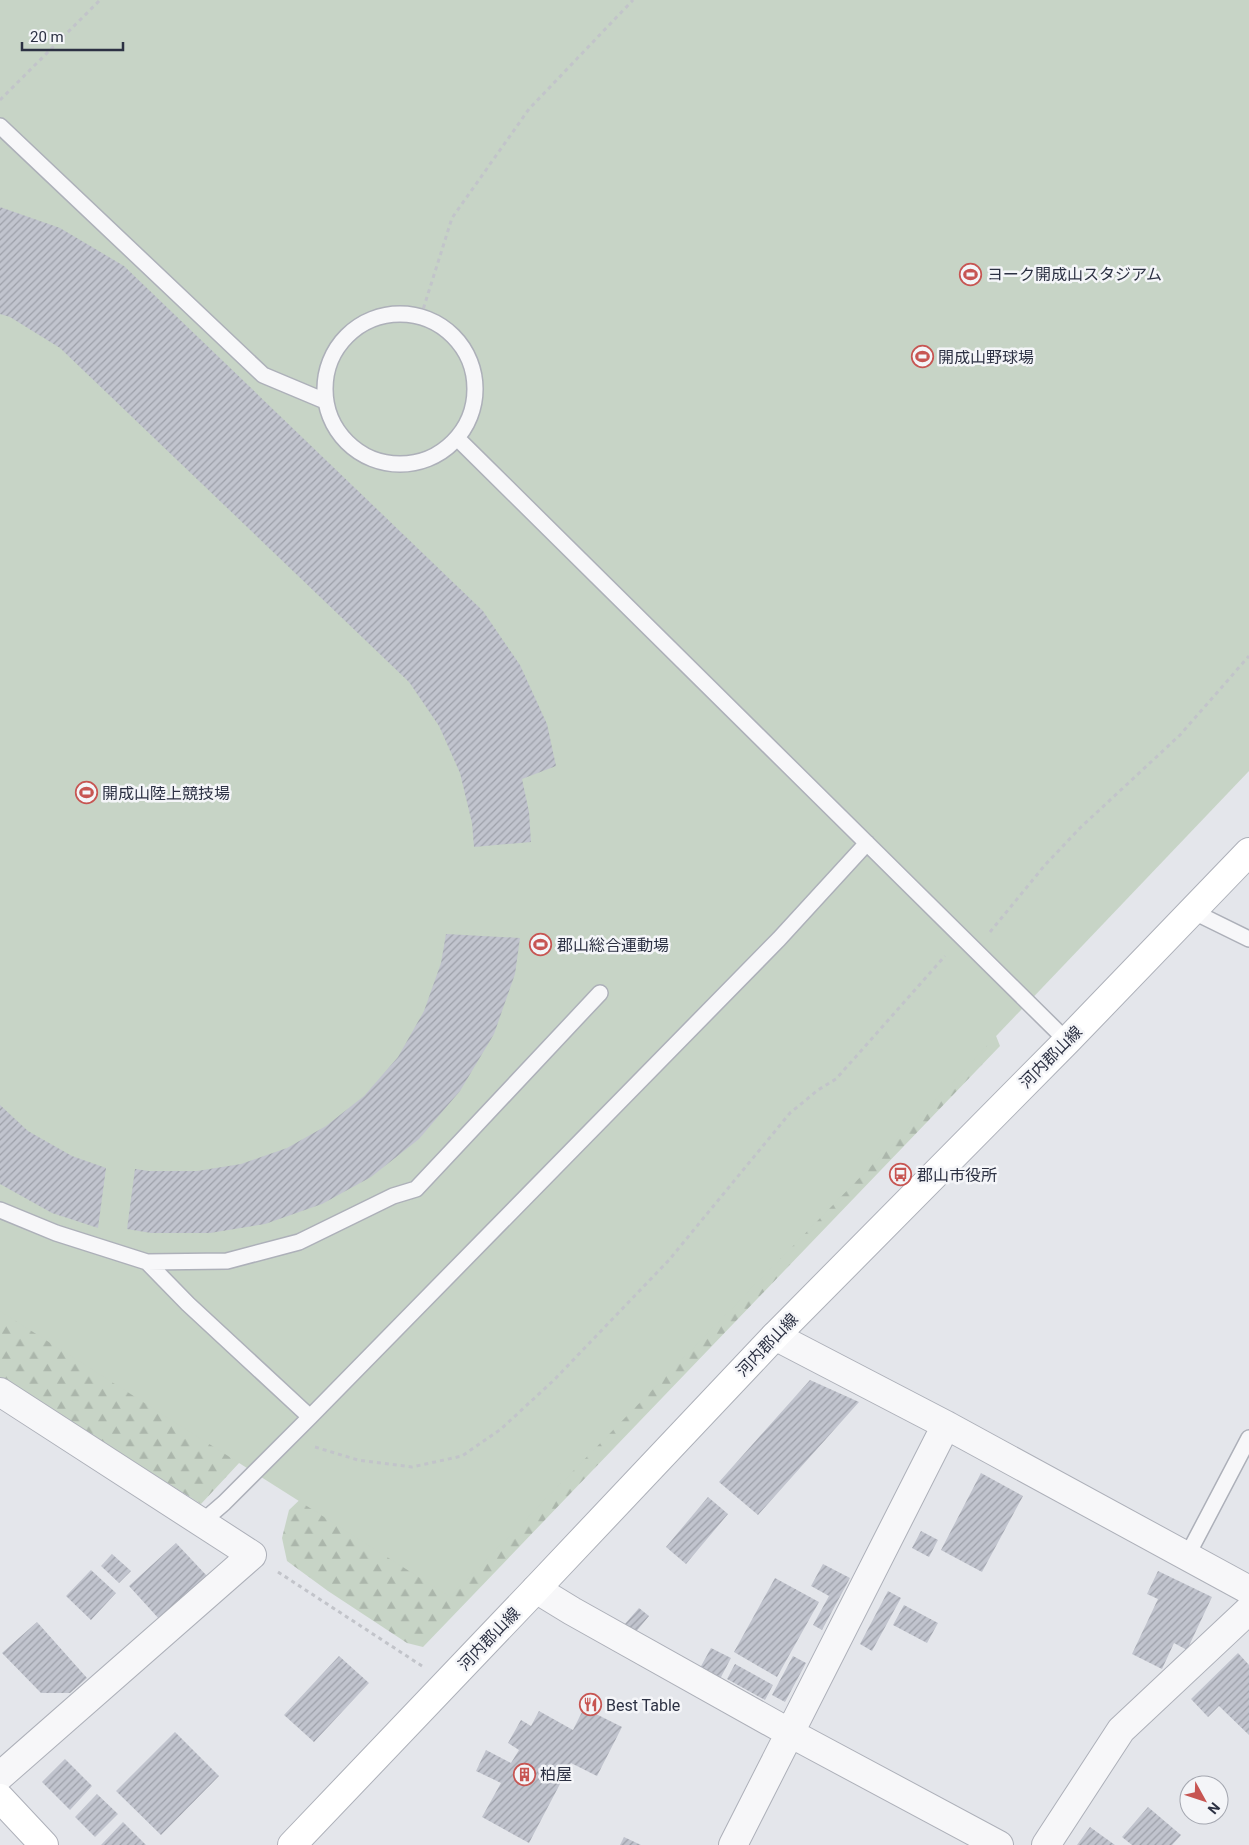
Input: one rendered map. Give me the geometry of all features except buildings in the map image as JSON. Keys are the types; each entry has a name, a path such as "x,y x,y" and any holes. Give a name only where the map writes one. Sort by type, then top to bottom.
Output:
{"main road":[{"name":"河内郡山線","path":"298,1843 775,1336 1067,1041 1249,852"},
{"path":"0,1798 44,1845"}],"street":[{"path":"775,1336 946,1425 1249,1590"},
{"path":"0,1392 252,1554 0,1776"},
{"path":"733,1845 946,1425"},
{"path":"536,1590 790,1733 999,1845"},
{"path":"1046,1845 1121,1730 1249,1610"}],"lane":[{"path":"0,126 263,374 325,400"},
{"path":"399,313 421,316 441,324 457,338 473,370 475,377 475,399 469,419 457,438 441,452 422,461 400,464 379,462 359,453 342,438 331,421 325,400 325,379 331,358 342,340 359,326 378,316 399,313"},
{"path":"457,438 1067,1041"},
{"path":"202,1522 224,1503 310,1418 779,939 867,843"},
{"path":"1192,912 1249,939"},
{"path":"0,1210 56,1233 147,1262 227,1261 299,1242 393,1196 416,1189 600,993"},
{"path":"147,1262 188,1304 310,1418"},
{"path":"1187,1556 1249,1438"}],"path":[{"path":"0,100 100,0"},
{"path":"421,316 452,218 529,109 633,0"},
{"path":"975,950 1051,859 1110,799 1180,735 1249,656"},
{"path":"292,1436 313,1446 358,1460 412,1467 462,1456 501,1429 554,1380 669,1260 790,1113 818,1090 836,1079 962,938"},
{"path":"252,1554 448,1682"}],"green space":[{"name":"郡山総合運動場","path":"0,0 1249,0 1249,771 916,1120 450,1597 0,1311"},
{"path":"989,1018 1000,1046 423,1647 407,1643 328,1591 287,1561 282,1538 289,1510 311,1489"},
{"path":"0,1227 253,1448 201,1504 0,1378"}],"place":[{"name":"ヨーク開成山スタジアム","path":"971,274"},
{"name":"開成山野球場","path":"922,357"},
{"name":"開成山陸上競技場","path":"86,793"},
{"name":"郡山総合運動場","path":"541,945"},
{"name":"郡山市役所","path":"901,1175"},
{"name":"Best Table","path":"590,1705"},
{"name":"柏屋","path":"524,1774"}]}
